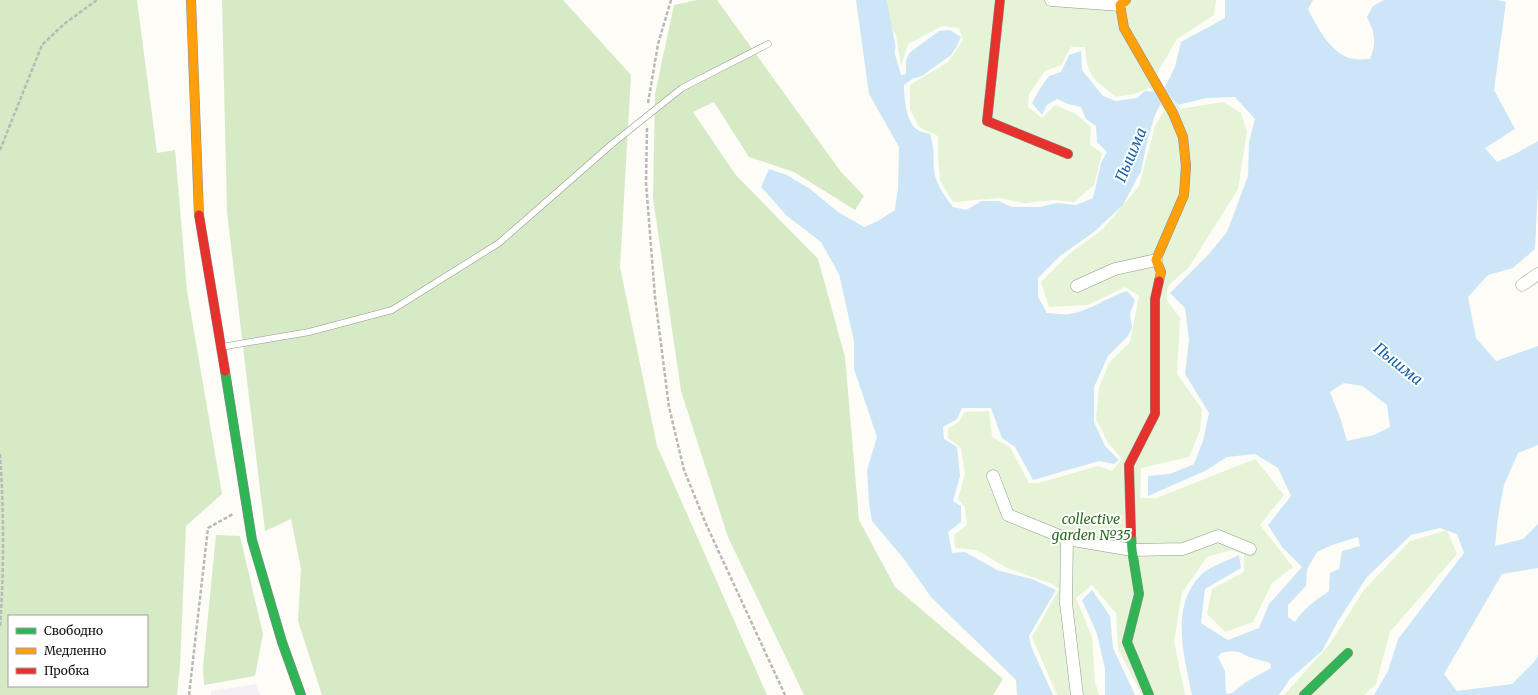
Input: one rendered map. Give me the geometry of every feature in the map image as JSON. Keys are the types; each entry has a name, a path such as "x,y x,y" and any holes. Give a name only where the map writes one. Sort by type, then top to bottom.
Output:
{"street":[{"path":"1000,0 987,121 1068,154"},
{"path":"1051,0 1123,3 1124,28 1173,113 1183,137 1186,166 1184,195 1156,260 1161,272 1155,299 1155,414 1130,465 1132,550 1139,594 1127,642 1149,695"},
{"path":"189,1 198,208 246,507 252,540 282,642 301,695"},
{"path":"1077,286 1115,269 1156,260"},
{"path":"1522,285 1538,274"},
{"path":"993,476 1008,515 1066,539 1132,550 1183,549 1218,536 1250,549"},
{"path":"1066,539 1066,603 1077,695"},
{"path":"1304,695 1348,653"}],"lane":[{"path":"221,347 309,332 392,310 499,243 612,144 682,88 768,44"}],"path":[{"path":"0,150 42,45 64,24 97,0"},
{"path":"671,0 658,44 648,104 646,182 656,297 669,408 682,464 706,524 785,695"},
{"path":"0,454 4,504 0,628"},
{"path":"189,695 208,528 246,507"}],"shaded area":[{"path":"256,684 260,695 211,695 211,691"}],"green space":[{"path":"0,0 137,0 157,153 175,150 187,291 222,494 186,526 180,665 177,695 0,695"},
{"path":"222,0 563,0 631,75 620,267 657,446 767,695 322,695 298,621 301,569 291,519 265,531 227,212"},
{"path":"697,0 717,0 841,172 864,196 855,210 794,172 749,157 714,102 693,112 735,174 818,259 845,357 859,520 895,587 1003,679 993,695 804,695 728,537 681,391 653,198 655,94 674,5"},
{"name":"collective garden №35","path":"880,0 1216,0 1214,15 1177,39 1156,75 1180,109 1223,102 1241,113 1247,131 1238,189 1189,267 1168,286 1166,299 1180,318 1177,374 1202,409 1200,430 1189,457 1141,468 1140,498 1157,498 1255,459 1284,495 1260,525 1293,567 1272,583 1253,622 1225,632 1207,614 1212,589 1244,572 1244,555 1232,550 1207,557 1182,593 1174,641 1185,695 1142,695 1118,649 1116,613 1092,585 1076,598 1092,637 1095,682 1099,695 1057,695 1032,637 1059,589 1052,584 1007,568 977,550 955,548 954,535 967,525 965,507 958,499 965,474 961,448 948,438 948,429 959,422 965,412 989,411 992,437 1010,447 1029,483 1038,483 1098,466 1112,471 1122,459 1108,443 1096,419 1099,388 1109,363 1130,342 1139,296 1125,287 1088,305 1049,307 1041,282 1069,254 1103,229 1139,186 1155,126 1164,111 1150,88 1134,94 1116,97 1102,86 1093,76 1088,65 1085,47 1071,47 1061,65 1045,71 1029,94 1028,107 1042,118 1055,105 1076,114 1091,127 1090,145 1102,153 1094,185 1074,202 1053,200 1024,203 1000,198 953,202 940,180 938,136 919,127 910,109 910,85 948,62 963,40 959,28 942,26 908,44 901,66 896,35 880,9"},
{"path":"1447,530 1457,554 1390,632 1376,684 1364,695 1284,695 1329,645 1364,590 1410,541"},
{"path":"216,535 240,536 263,634 255,676 204,685 203,667"}],"water":[{"path":"856,0 875,0 876,14 892,37 894,51 901,75 906,74 906,61 909,53 939,31 950,30 961,37 951,55 922,76 912,79 904,85 905,102 909,119 916,129 930,134 932,140 935,176 941,190 953,207 966,210 982,201 999,201 1012,207 1040,207 1057,203 1076,205 1093,198 1101,163 1107,152 1097,142 1096,126 1086,119 1081,107 1068,104 1057,99 1047,105 1042,115 1032,103 1049,76 1061,72 1069,55 1081,51 1082,70 1103,96 1116,101 1137,98 1145,91 1156,92 1161,103 1155,115 1148,138 1141,171 1123,205 1094,232 1060,256 1038,278 1038,297 1047,313 1066,314 1077,312 1127,291 1135,300 1130,314 1132,328 1128,336 1108,356 1094,387 1094,422 1105,446 1119,460 1114,464 1099,461 1033,480 1015,447 1002,438 991,408 962,408 957,419 943,427 944,439 957,447 960,476 953,501 961,506 961,522 948,532 952,553 965,552 997,570 1032,579 1056,590 1029,636 1031,646 1053,695 1017,695 1016,680 931,597 904,559 872,521 869,503 867,470 877,437 854,369 854,341 839,274 821,242 787,216 761,187 769,169 787,175 810,189 838,212 864,227 878,221 895,210 898,188 899,147 869,94"},
{"path":"1225,0 1313,0 1308,9 1326,40 1332,47 1346,57 1370,59 1374,47 1374,38 1372,28 1367,17 1373,6 1384,0 1497,0 1506,2 1494,90 1515,129 1485,148 1497,162 1538,141 1538,188 1535,249 1513,268 1488,275 1468,297 1476,338 1496,361 1538,346 1538,445 1518,453 1504,485 1498,517 1495,546 1523,539 1538,524 1538,568 1502,574 1444,674 1457,691 1512,684 1535,661 1538,655 1538,695 1374,695 1388,671 1398,639 1464,553 1457,534 1440,528 1411,535 1367,577 1338,621 1322,651 1290,679 1279,695 1192,695 1183,647 1182,615 1192,586 1203,573 1206,570 1239,555 1241,568 1205,589 1201,623 1228,640 1259,628 1269,604 1302,567 1282,547 1268,525 1291,496 1278,468 1255,454 1227,457 1205,471 1148,496 1148,476 1170,474 1194,464 1203,441 1209,413 1185,374 1189,340 1185,308 1170,293 1208,255 1227,232 1248,176 1249,143 1255,119 1235,97 1207,98 1178,105 1164,89 1175,67 1181,42 1225,18","holes":["1344,383 1362,386 1387,405 1390,427 1374,435 1347,441 1341,420 1330,392","1358,537 1360,546 1342,551 1339,569 1330,573 1329,591 1306,609 1295,622 1288,617 1288,605 1306,586 1307,569 1317,552 1332,545","1232,651 1239,652 1249,657 1270,663 1271,668 1246,682 1232,693 1226,694 1225,671 1218,657 1221,653"]},
{"path":"1092,590 1110,616 1113,648 1135,695 1105,695 1105,669 1097,634 1082,600"}],"waterway":[{"name":"Пышма","path":"875,0 884,47"}],"traffic: fast":[{"path":"225,371 252,540 282,642 301,695"},
{"path":"1131,534 1139,594 1127,642 1149,695"},
{"path":"1304,695 1348,653"}],"traffic: slow":[{"path":"191,0 199,215"},
{"path":"1126,0 1120,5 1124,28 1173,113 1183,137 1186,166 1184,195 1156,260 1161,272 1159,281"}],"traffic: jam":[{"path":"1000,0 987,121 1068,154"},
{"path":"199,215 225,371"},
{"path":"1131,534 1129,465 1155,414 1155,299 1159,281"}]}
